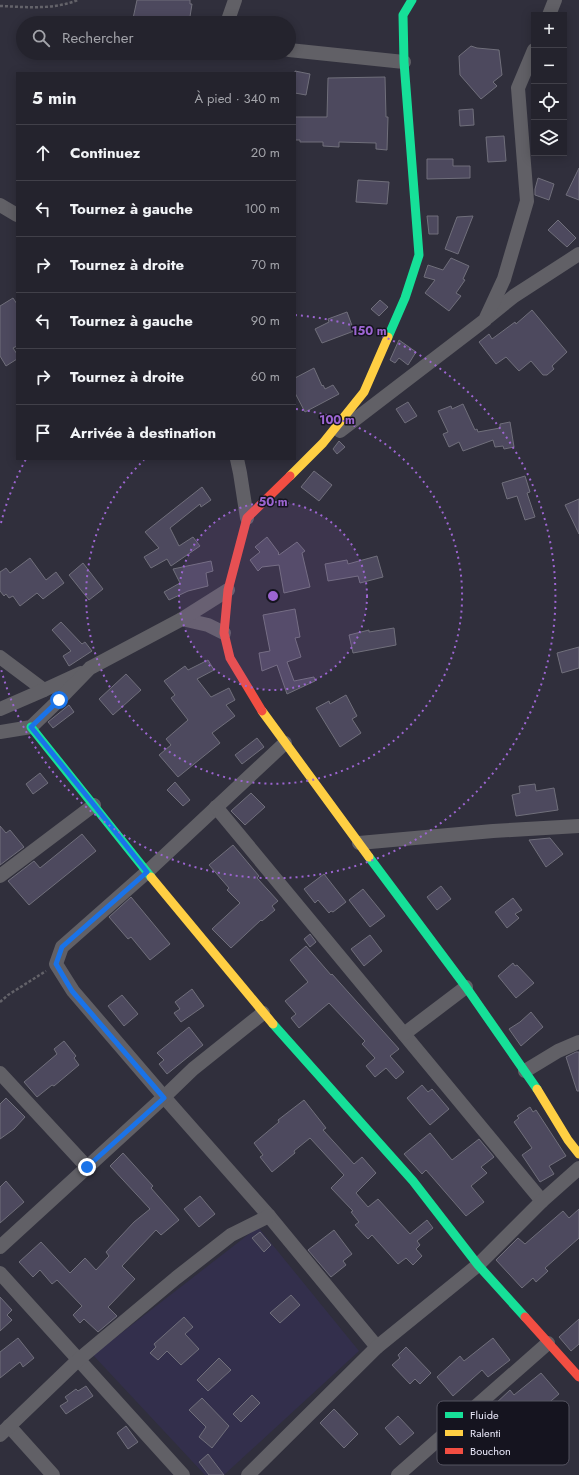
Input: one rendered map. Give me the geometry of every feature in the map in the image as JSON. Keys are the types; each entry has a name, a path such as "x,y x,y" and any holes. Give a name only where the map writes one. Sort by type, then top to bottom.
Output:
{"street":[{"path":"229,16 235,0"},
{"path":"247,518 323,443 364,392 405,298 419,255 404,62 402,15 412,0"},
{"path":"550,12 555,0"},
{"path":"296,51 404,62"},
{"path":"485,320 504,279 527,201 518,88 531,57"},
{"path":"0,205 16,214"},
{"path":"323,443 485,320 514,296 579,254"},
{"path":"237,460 247,518 228,590 224,634 230,658 261,710 466,988 524,1071 568,1140 579,1154"},
{"path":"0,709 90,668 182,619 228,590"},
{"path":"182,619 208,625 224,634"},
{"path":"0,657 44,690"},
{"path":"0,732 31,727 90,668"},
{"path":"31,727 147,872 263,1013 413,1181 478,1265 579,1378"},
{"path":"285,743 147,872 62,947 56,964 72,991 164,1098 269,1216 366,1336 377,1347"},
{"path":"0,876 94,805"},
{"path":"216,807 542,1201"},
{"path":"359,843 493,830 579,826"},
{"path":"404,1034 466,988"},
{"path":"0,1248 164,1098 193,1069 263,1013"},
{"path":"524,1071 558,1051 579,1042"},
{"path":"0,1073 87,1167"},
{"path":"248,1475 377,1347 478,1265 542,1201 579,1168"},
{"path":"53,1475 5,1430 78,1360 176,1278 231,1235 269,1216"},
{"path":"0,1273 184,1475"},
{"path":"482,1401 548,1343"},
{"path":"398,1475 437,1441"}],"path":[{"path":"0,6 31,8 66,5 78,0"},
{"path":"0,1002 8,995 56,964"}],"shaded area":[{"path":"258,1227 359,1351 224,1475 205,1475 93,1355"}],"building":[{"path":"137,0 190,0 190,4 192,4 190,16 134,16"},
{"path":"471,46 499,50 502,75 493,82 497,86 481,99 460,75 459,56"},
{"path":"295,72 310,74 306,95 296,93"},
{"path":"385,77 386,117 388,117 387,150 376,149 376,143 339,142 339,147 323,146 323,142 300,142 300,140 296,140 296,117 327,117 328,78"},
{"path":"473,109 474,125 460,126 459,110"},
{"path":"504,136 506,161 488,162 486,137"},
{"path":"427,159 453,159 453,166 470,166 470,178 427,179"},
{"path":"579,168 579,200 566,195"},
{"path":"538,178 554,184 549,200 535,195"},
{"path":"358,180 389,182 387,204 356,202"},
{"path":"427,216 438,216 438,234 429,234"},
{"path":"473,216 458,254 445,249 457,217"},
{"path":"558,220 576,238 567,247 548,230"},
{"path":"451,258 469,266 463,279 465,280 456,293 461,296 449,311 425,293 435,280 424,277 428,265 443,270"},
{"path":"13,298 16,302 16,346 13,348 16,352 16,360 6,366 0,356 0,306"},
{"path":"380,300 388,307 379,316 371,309"},
{"path":"532,310 567,352 552,366 554,369 547,375 543,375 531,361 519,371 506,357 496,364 479,342 489,334 492,339 515,322 516,324"},
{"path":"347,312 354,331 322,343 315,329 329,322 328,319"},
{"path":"399,340 416,352 408,365 399,358 395,363 390,360"},
{"path":"314,368 322,386 323,385 325,389 333,385 339,394 305,412 296,395 296,377"},
{"path":"408,402 417,416 405,423 396,409"},
{"path":"463,404 475,430 477,429 478,432 500,428 500,424 510,422 514,447 504,449 503,446 495,447 493,440 463,451 459,442 449,447 443,434 448,432 438,411 451,406 452,409"},
{"path":"339,441 345,447 337,454 333,449"},
{"path":"314,471 332,485 319,501 301,487"},
{"path":"525,476 530,492 527,493 535,517 525,520 517,496 507,499 502,483"},
{"path":"202,487 211,500 201,507 200,504 170,528 179,546 193,537 200,546 171,566 167,559 151,568 144,557 159,548 145,532"},
{"path":"579,499 579,534 565,505"},
{"path":"267,537 279,555 297,542 305,551 302,553 310,587 284,593 279,565 262,567 258,571 250,560 260,552 255,547"},
{"path":"377,556 383,577 360,583 358,576 328,581 325,564 347,560 348,564"},
{"path":"30,558 46,580 56,572 64,583 43,599 37,593 20,606 13,596 9,598 6,594 4,596 0,591 0,572 6,568 10,573"},
{"path":"211,561 213,571 206,573 208,586 188,591 169,600 164,592 180,583 173,569"},
{"path":"83,563 103,589 89,600 69,575"},
{"path":"295,609 300,637 295,638 301,657 287,662 294,681 314,677 315,681 287,694 277,665 262,671 259,653 270,651 263,615"},
{"path":"61,622 82,644 85,642 92,651 69,666 63,656 71,651 52,630"},
{"path":"394,628 396,645 353,653 349,635 369,630 369,632"},
{"path":"579,647 579,668 562,673 557,653"},
{"path":"208,660 214,670 197,679 211,697 229,688 235,700 226,705 235,716 212,733 220,743 178,777 159,755 171,745 166,739 188,720 171,698 175,695 164,681 185,666 188,670"},
{"path":"126,674 141,690 113,715 99,699"},
{"path":"346,695 357,716 352,719 361,733 340,747 316,708 329,701 330,704"},
{"path":"69,705 74,712 53,728 48,722"},
{"path":"257,738 264,747 242,764 235,755"},
{"path":"40,773 48,783 33,794 26,784"},
{"path":"175,782 190,800 183,806 167,790"},
{"path":"535,784 536,791 554,788 558,810 516,816 512,795 520,793 519,786"},
{"path":"251,793 265,807 245,825 231,811"},
{"path":"0,826 6,833 10,830 24,847 0,865"},
{"path":"82,834 96,851 29,905 8,881 34,861 40,868"},
{"path":"550,838 563,854 546,867 529,840"},
{"path":"233,845 259,876 257,878 278,901 272,906 275,910 262,921 261,920 231,948 212,929 240,903 227,890 229,888 209,865"},
{"path":"324,874 346,902 333,912 331,911 329,913 318,900 315,903 304,889"},
{"path":"441,886 451,899 437,910 427,897"},
{"path":"363,889 385,916 370,927 349,900"},
{"path":"131,897 170,944 150,960 131,937 128,939 109,917"},
{"path":"513,898 522,910 515,914 519,918 507,928 495,912"},
{"path":"310,934 316,942 310,947 304,939"},
{"path":"370,935 382,951 364,966 351,949"},
{"path":"306,946 399,1049 390,1056 404,1072 396,1079 386,1068 375,1077 366,1066 375,1058 362,1044 365,1041 329,1003 299,1028 291,1018 296,1014 285,1001 308,982 290,960"},
{"path":"513,963 515,966 517,965 534,983 516,998 498,976"},
{"path":"192,989 204,1006 181,1022 174,1013 180,1009 175,1002"},
{"path":"122,995 138,1014 124,1026 108,1006"},
{"path":"531,1012 543,1027 521,1046 509,1029"},
{"path":"189,1027 203,1045 167,1074 159,1064 164,1060 157,1053"},
{"path":"64,1041 76,1056 74,1058 79,1065 54,1086 52,1085 37,1097 24,1082 57,1054 54,1049"},
{"path":"579,1052 579,1091 577,1091 566,1057"},
{"path":"422,1085 428,1092 432,1089 449,1109 430,1125 407,1098"},
{"path":"6,1098 25,1117 14,1129 0,1139 0,1104"},
{"path":"304,1100 326,1128 323,1130 354,1164 362,1157 376,1173 356,1193 368,1207 378,1199 410,1234 427,1220 433,1228 417,1241 420,1245 416,1249 422,1256 413,1265 406,1258 398,1264 372,1235 368,1239 355,1225 359,1222 351,1212 353,1211 331,1188 344,1175 310,1138 272,1172 260,1157 263,1155 254,1143 279,1122 278,1120"},
{"path":"530,1107 533,1112 536,1110 566,1156 549,1166 554,1174 540,1182 522,1155 532,1148 514,1122 519,1118 517,1116"},
{"path":"430,1133 452,1160 479,1139 494,1157 481,1167 487,1173 471,1186 484,1202 466,1216 426,1170 422,1174 404,1154"},
{"path":"123,1153 153,1186 151,1188 179,1220 161,1235 156,1230 122,1266 135,1279 108,1307 117,1316 98,1332 84,1319 80,1323 73,1315 82,1306 57,1280 52,1284 40,1270 33,1277 19,1262 41,1242 70,1273 85,1258 96,1270 109,1256 106,1252 134,1222 150,1209 110,1166"},
{"path":"6,1181 24,1202 0,1223 0,1187"},
{"path":"200,1196 215,1214 199,1227 184,1209"},
{"path":"579,1209 579,1238 545,1268 548,1271 536,1282 533,1278 522,1288 496,1260 518,1238 525,1244 563,1211 569,1218"},
{"path":"334,1230 352,1254 343,1261 346,1265 331,1277 308,1250"},
{"path":"260,1232 271,1245 264,1252 252,1238"},
{"path":"291,1295 300,1305 280,1323 270,1313"},
{"path":"0,1297 12,1310 7,1315 12,1320 0,1331"},
{"path":"184,1317 193,1327 185,1334 199,1349 181,1365 167,1351 158,1360 150,1353 156,1347 154,1344"},
{"path":"579,1319 579,1344 571,1351 559,1337"},
{"path":"18,1338 34,1358 23,1367 20,1362 0,1378 0,1352"},
{"path":"493,1338 510,1360 488,1377 482,1370 453,1396 437,1377 460,1356 464,1361"},
{"path":"406,1347 431,1373 420,1384 415,1379 410,1384 392,1365 400,1358 398,1355"},
{"path":"219,1358 231,1370 208,1391 197,1380"},
{"path":"541,1373 559,1394 551,1401 498,1401 510,1390 514,1395"},
{"path":"86,1386 93,1396 66,1414 60,1406 68,1401 65,1397 76,1389 78,1391"},
{"path":"252,1395 260,1403 241,1422 233,1414"},
{"path":"202,1398 229,1426 212,1448 199,1437 206,1427 189,1410"},
{"path":"334,1409 358,1434 344,1448 320,1423"},
{"path":"398,1416 414,1433 400,1445 385,1428"},
{"path":"126,1426 138,1442 128,1449 117,1433"},
{"path":"208,1454 224,1475 209,1475 199,1462"}],"traffic: fast":[{"path":"388,337 405,298 419,255 404,62 403,15 412,0"},
{"path":"31,727 151,877"},
{"path":"369,857 466,987 537,1089"},
{"path":"273,1024 413,1181 478,1265 525,1317"}],"traffic: slow":[{"path":"290,476 323,443 364,392 388,337"},
{"path":"262,711 369,857"},
{"path":"151,877 273,1024"},
{"path":"537,1089 568,1140 579,1154"}],"traffic: jam":[{"path":"262,711 230,658 224,633 228,590 247,518 290,476"},
{"path":"525,1317 579,1377"}],"route":[{"path":"59,700 31,727 147,872 62,947 56,964 72,991 164,1098 87,1167"}]}
